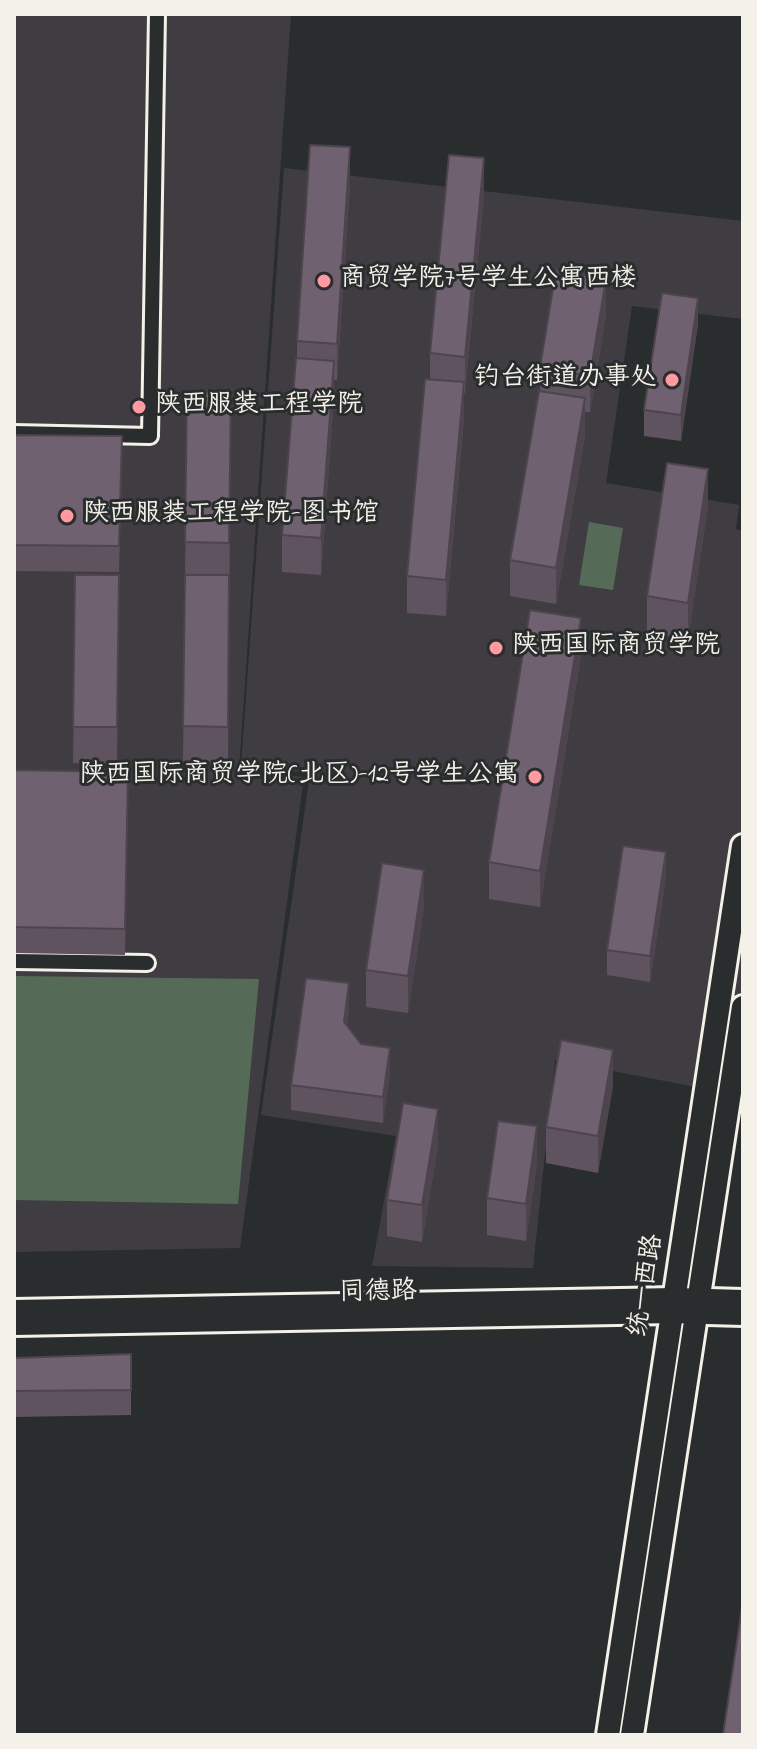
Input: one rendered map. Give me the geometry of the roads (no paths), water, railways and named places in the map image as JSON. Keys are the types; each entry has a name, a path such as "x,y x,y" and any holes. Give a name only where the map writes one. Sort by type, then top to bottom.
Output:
{"main road":[{"name":"统一西路","path":"608,1735 743,846"},
{"name":"统一西路","path":"632,1735 743,1007"}],"street":[{"path":"14,433 150,436 157,14"},
{"path":"14,961 147,963"},
{"name":"同德路","path":"697,1308 743,1299"},
{"name":"同德路","path":"14,1326 673,1306"},
{"name":"同德路","path":"14,1309 673,1306 743,1316"}],"place":[{"name":"商贸学院7号学生公寓西楼","path":"324,281"},
{"name":"钓台街道办事处","path":"672,380"},
{"name":"陕西服装工程学院","path":"139,407"},
{"name":"陕西服装工程学院-图书馆","path":"67,516"},
{"name":"陕西国际商贸学院","path":"496,648"},
{"name":"陕西国际商贸学院(北区)-12号学生公寓","path":"535,777"}]}
